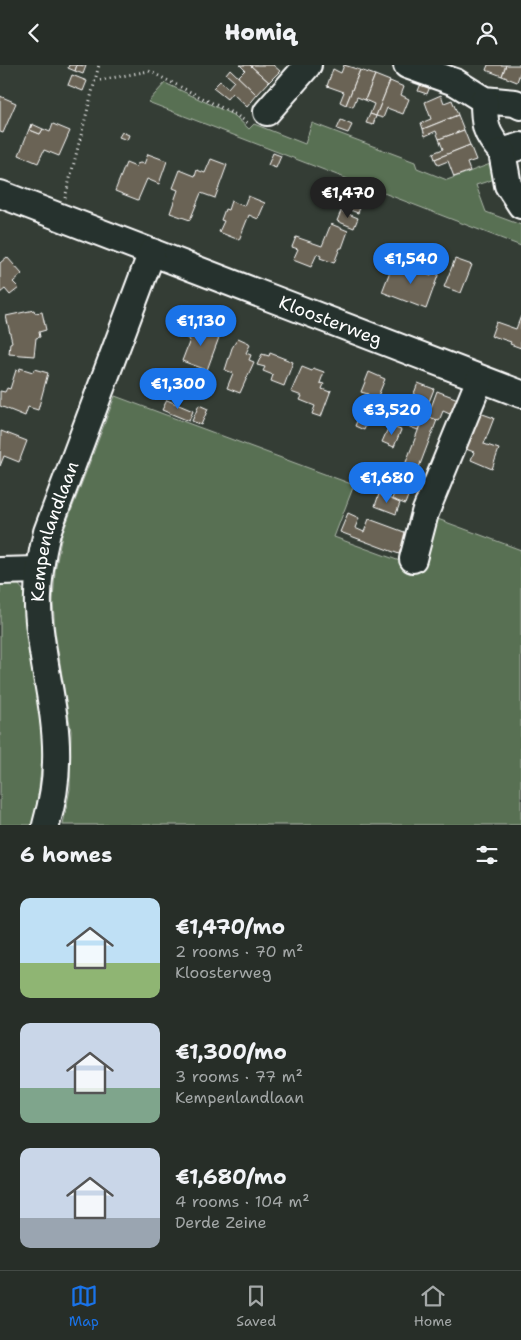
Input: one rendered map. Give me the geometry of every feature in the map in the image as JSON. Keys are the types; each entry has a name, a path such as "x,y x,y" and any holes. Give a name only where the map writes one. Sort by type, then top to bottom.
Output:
{"street":[{"path":"267,112 308,65"},
{"path":"407,65 455,82 484,100 515,103 521,106"},
{"path":"484,100 484,121 491,139 512,149 508,185 521,205"},
{"name":"Kloosterweg","path":"0,194 521,394"},
{"name":"Kempenlandlaan","path":"46,825 54,798 56,760 54,727 38,607 38,570 47,532 152,252"},
{"path":"413,559 425,513 480,379"},
{"path":"0,571 38,570"}],"path":[{"path":"60,217 99,65"},
{"path":"95,81 149,71 249,123 267,112"}],"green space":[{"path":"165,83 235,116 249,129 254,124 305,144 312,123 415,162 417,168 447,180 493,163 498,178 476,185 486,212 521,225 521,246 148,102"},
{"path":"115,396 354,485 334,537 408,564 435,518 521,550 521,825 63,825 70,789 71,731 55,632 53,602 55,571 62,535"},
{"path":"0,581 18,584 25,592 26,619 44,759 32,825 0,825"}],"building":[{"path":"69,65 77,65 75,71 68,68"},
{"path":"77,65 86,66 83,74 75,71"},
{"path":"240,65 250,65 269,82 257,95 238,77 245,70"},
{"path":"250,65 273,65 280,71 269,82"},
{"path":"344,65 360,70 346,105 340,102 344,92 327,86 333,69 341,73"},
{"path":"488,65 506,65 502,76 486,70"},
{"path":"506,65 521,65 517,82 502,76"},
{"path":"230,69 257,95 247,107 232,93 227,99 213,88 220,81 228,88 234,81 226,74"},
{"path":"360,70 375,75 365,100 357,97 353,107 346,105"},
{"path":"72,75 87,81 83,91 68,85"},
{"path":"375,75 390,81 376,116 370,114 374,104 365,100"},
{"path":"390,81 404,87 401,95 409,99 403,114 387,108 383,118 376,116"},
{"path":"422,81 431,84 427,94 418,91"},
{"path":"441,95 444,103 452,100 458,115 423,129 421,123 431,119 425,102"},
{"path":"0,96 16,103 3,133 0,132"},
{"path":"370,114 376,116 373,125 366,123"},
{"path":"458,115 464,130 439,139 436,131 425,136 423,129"},
{"path":"341,120 352,125 348,133 337,129"},
{"path":"31,124 30,130 40,134 43,129 50,132 53,124 70,131 59,156 44,150 38,163 19,155"},
{"path":"32,124 43,129 40,134 30,130"},
{"path":"464,130 470,145 435,159 433,153 443,149 439,139"},
{"path":"122,132 129,135 127,140 119,137"},
{"path":"470,145 476,160 467,163 470,171 454,177 448,161 438,165 435,159"},
{"path":"273,153 281,156 276,168 268,165"},
{"path":"148,154 167,161 159,184 147,179 138,200 115,191 126,163 136,167 137,164 144,164"},
{"path":"211,159 227,165 215,198 201,193 190,220 170,213 178,190 173,188 180,170 195,176 197,170 205,173"},
{"path":"248,196 265,203 258,219 249,215 239,240 219,232 224,221 221,220 225,209 228,210 231,201 244,206"},
{"path":"356,197 363,200 358,213 350,210"},
{"path":"341,211 358,218 354,228 337,221"},
{"path":"331,224 348,231 334,263 320,258 321,256 317,254 311,267 293,260 298,249 292,247 296,237 322,246"},
{"path":"7,257 22,274 13,282 19,288 10,295 5,289 0,293 0,263"},
{"path":"455,259 472,265 461,293 444,287"},
{"path":"394,261 431,276 434,268 440,270 426,309 382,292"},
{"path":"34,310 35,313 42,312 46,330 39,332 40,337 36,338 34,356 9,354 10,343 12,342 6,316"},
{"path":"521,316 521,348 510,344 511,342 491,336 496,322 516,329"},
{"path":"202,325 221,332 207,370 182,361 190,340 186,338 190,329 199,332"},
{"path":"238,338 249,343 250,345 246,353 251,355 249,360 254,362 240,393 227,388 233,373 225,370 232,348"},
{"path":"270,353 293,362 284,386 271,381 273,375 263,371 265,367 257,365 262,354 269,356"},
{"path":"302,367 312,371 313,368 324,372 320,383 324,384 322,389 330,392 331,390 321,417 312,414 315,406 300,400 302,396 291,392"},
{"path":"20,368 33,372 34,369 48,373 38,410 28,407 25,416 0,406 0,391 5,392 7,388 10,389 16,370 19,371"},
{"path":"369,372 385,379 364,430 355,426 368,394 361,392"},
{"path":"418,383 434,389 418,430 402,424"},
{"path":"437,391 458,399 452,415 443,411 439,421 424,415 426,409 430,410"},
{"path":"167,400 193,411 189,421 162,410"},
{"path":"199,405 208,409 201,425 192,421"},
{"path":"477,412 494,418 484,444 499,449 492,469 471,460 474,452 463,448"},
{"path":"424,415 437,420 405,504 392,499"},
{"path":"389,426 401,430 394,447 382,442"},
{"path":"1,431 27,441 19,462 4,456 0,466"},
{"path":"379,494 400,503 396,514 375,506"},
{"path":"348,513 359,518 355,528 364,532 369,519 407,533 399,554 340,532"}]}
